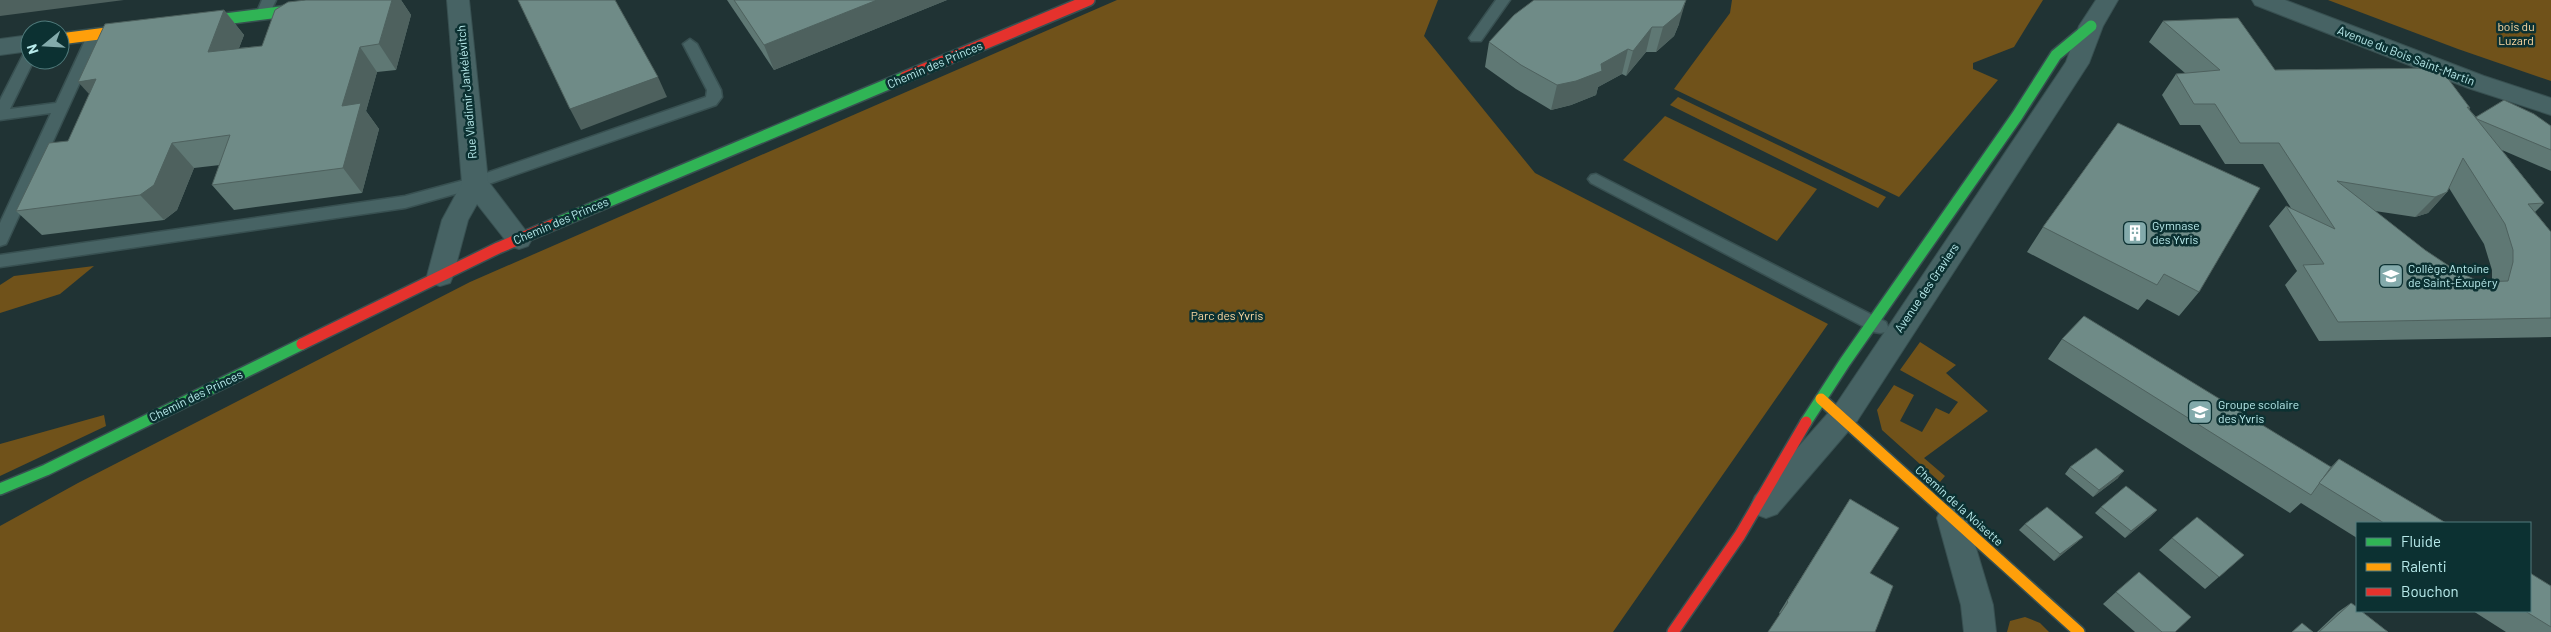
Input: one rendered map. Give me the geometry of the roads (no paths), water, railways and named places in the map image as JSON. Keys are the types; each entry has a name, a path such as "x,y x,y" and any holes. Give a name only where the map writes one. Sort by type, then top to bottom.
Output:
{"street":[{"path":"184,24 375,0"},
{"name":"Rue Vladimir Jankélévitch","path":"458,0 475,184"},
{"name":"Chemin des Princes","path":"0,489 46,470 519,239 1089,0"},
{"name":"Avenue des Graviers","path":"1740,535 1842,418 2077,63 2092,26 2106,0"},
{"name":"Avenue du Bois Saint-Martin","path":"2263,0 2476,82 2551,107"},
{"name":"Avenue des Graviers","path":"1673,632 1740,535 1821,399 2017,116 2056,55 2092,26"},
{"path":"70,38 155,27"},
{"path":"0,47 20,44"},
{"path":"440,276 455,220 475,184 519,239"},
{"name":"Chemin de la Noisette","path":"1821,399 2079,632"},
{"name":"Chemin des Princes","path":"0,500 46,470"},
{"path":"1952,518 1976,605 1980,632"}],"lane":[{"path":"263,14 269,0"},
{"path":"1476,38 1503,0"},
{"path":"0,240 95,34"},
{"path":"0,261 405,202 475,184 711,101 715,96 714,90 690,44"},
{"path":"0,115 22,70"},
{"path":"0,115 62,107"},
{"path":"1596,179 1896,334"}],"place":[{"name":"Gymnase des Yvris","path":"2135,233"},
{"name":"Collège Antoine de Saint-Éxupéry","path":"2391,276"},
{"name":"Groupe scolaire des Yvris","path":"2200,412"}],"park label":[{"name":"bois du Luzard","path":"2516,34"},
{"name":"Parc des Yvris","path":"1227,316"}]}
